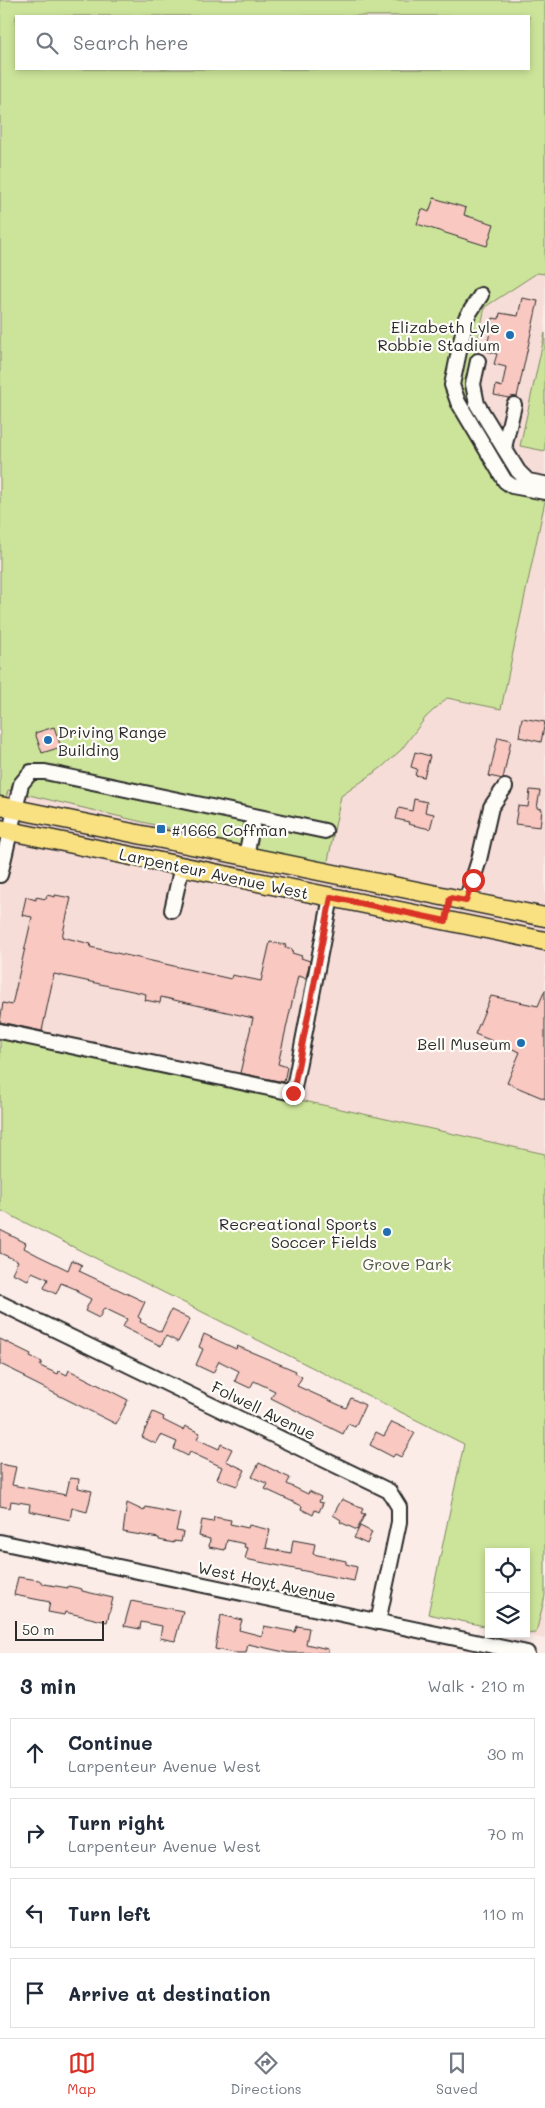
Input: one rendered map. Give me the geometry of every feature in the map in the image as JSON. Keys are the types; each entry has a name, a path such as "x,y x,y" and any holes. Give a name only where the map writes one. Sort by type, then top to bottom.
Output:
{"main road":[{"name":"Larpenteur Avenue West","path":"7,807 545,917"},
{"name":"Larpenteur Avenue West","path":"5,830 545,941"},
{"path":"446,921 458,899"}],"street":[{"path":"481,295 466,318 452,385 458,402 505,481 512,486 545,492"},
{"path":"478,361 474,384 477,404 518,471 528,480 545,484"},
{"path":"504,448 514,405"},
{"path":"0,875 7,807 31,772 45,772 325,831"},
{"path":"458,899 479,860 491,807 505,787"},
{"path":"246,856 254,817"},
{"path":"172,910 182,866"},
{"path":"0,1031 293,1093 331,897"},
{"name":"Folwell Avenue","path":"0,1303 389,1490 399,1507 399,1522 378,1622"},
{"name":"West Hoyt Avenue","path":"0,1542 528,1653"}],"shaded area":[{"path":"0,0 545,0 545,1639 530,1636 530,1548 485,1548 485,1626 428,1614 464,1444 0,1210"}],"green space":[{"path":"0,0 545,0 545,274 537,273 485,307 465,401 512,481 545,488 545,501 501,709 447,698 426,717 401,750 381,768 341,796 327,866 8,790 0,825"},
{"path":"545,333 545,451 520,446"},
{"name":"Grove Park","path":"0,1034 545,1154 545,1596 536,1633 530,1634 530,1548 485,1548 485,1626 428,1614 464,1444 0,1210"}],"building":[{"path":"434,198 466,208 464,215 494,224 487,246 417,224 422,209 429,212"},
{"name":"Elizabeth Lyle Robbie Stadium","path":"522,298 538,301 517,397 509,398 494,395 496,385 502,387 506,367 494,364 497,354 486,351 493,318 499,319 500,313 518,316"},
{"path":"522,718 545,722 541,742 519,737"},
{"name":"Driving Range Building","path":"54,727 61,747 42,753 35,733"},
{"path":"498,737 511,740 503,779 489,776"},
{"path":"415,752 430,756 424,777 415,775 417,769 411,767"},
{"path":"530,790 540,791 537,808 542,809 540,827 515,824 518,806 528,807"},
{"path":"414,799 427,802 425,812 434,814 430,829 396,819 399,808 412,811"},
{"path":"47,895 71,898 62,937 91,944 90,947 231,979 232,975 261,981 270,942 286,945 285,948 293,950 292,953 310,961 306,978 298,976 278,1064 287,1067 284,1082 240,1073 253,1018 161,997 160,1003 145,1000 146,994 54,974 42,1031 0,1022 3,1003 12,1005 32,917 22,915 26,897 36,900 36,897 46,899"},
{"name":"Bell Museum","path":"545,990 545,1099 507,1083 520,1052 475,1034 491,996 538,1006"},
{"path":"0,1230 26,1243 24,1248 39,1256 68,1270 72,1260 82,1265 79,1271 145,1302 138,1317 141,1319 140,1322 161,1332 171,1310 190,1319 178,1342 166,1336 161,1346 123,1327 127,1319 104,1308 99,1318 85,1311 91,1299 77,1292 78,1290 61,1283 56,1294 44,1288 48,1279 32,1272 28,1280 12,1273 18,1261 0,1253"},
{"path":"204,1334 236,1349 237,1346 296,1371 295,1373 302,1377 297,1386 346,1408 351,1398 365,1405 355,1427 348,1424 343,1434 271,1398 275,1391 254,1381 250,1388 235,1381 239,1371 219,1361 213,1373 196,1365 203,1349 199,1347"},
{"path":"0,1339 31,1354 30,1357 42,1362 40,1366 58,1374 59,1371 67,1375 69,1370 128,1400 116,1424 0,1364"},
{"path":"153,1412 164,1417 163,1420 183,1430 185,1426 200,1433 197,1439 219,1449 221,1444 232,1449 226,1461 245,1470 237,1486 217,1479 222,1467 190,1452 188,1456 174,1449 177,1442 161,1435 156,1444 142,1437"},
{"path":"392,1422 415,1433 401,1457 395,1454 393,1457 370,1445 376,1432 384,1436"},
{"path":"259,1463 290,1478 287,1484 308,1494 309,1491 321,1497 319,1502 323,1503 319,1512 315,1510 313,1515 301,1509 302,1506 265,1489 268,1484 252,1477"},
{"path":"0,1464 16,1467 12,1485 66,1495 70,1478 79,1479 78,1488 92,1491 87,1512 72,1508 70,1520 29,1511 30,1504 11,1501 10,1508 0,1506"},
{"path":"342,1499 363,1509 361,1513 365,1514 357,1530 340,1522 341,1520 333,1515"},
{"path":"127,1503 144,1511 146,1507 180,1514 176,1531 183,1532 181,1542 174,1541 174,1543 159,1540 159,1538 123,1532"},
{"path":"214,1517 231,1520 230,1524 248,1528 249,1525 270,1530 266,1548 291,1553 293,1540 315,1544 313,1554 346,1561 346,1564 357,1567 354,1581 245,1559 248,1548 244,1547 245,1544 227,1540 225,1550 209,1547 210,1539 199,1536 202,1520 213,1522"},
{"path":"360,1526 372,1532 367,1544 354,1538"},
{"path":"18,1577 39,1580 44,1584 82,1589 82,1591 113,1598 107,1622 65,1612 64,1615 48,1612 50,1602 14,1595"},
{"path":"131,1601 183,1611 175,1641 160,1638 162,1626 141,1622 140,1629 124,1626"},
{"path":"221,1615 242,1620 239,1630 262,1636 264,1626 295,1632 297,1626 309,1628 306,1644 328,1649 328,1653 289,1653 248,1644 246,1653 233,1653 215,1649"}],"place":[{"name":"Elizabeth Lyle Robbie Stadium","path":"510,335"},
{"name":"Driving Range Building","path":"48,740"},
{"name":"#1666 Coffman","path":"161,829"},
{"name":"Bell Museum","path":"521,1043"},
{"name":"Recreational Sports Soccer Fields","path":"387,1232"}],"route":[{"path":"293,1093 331,897 446,921 450,898 466,901 473,880"}]}
